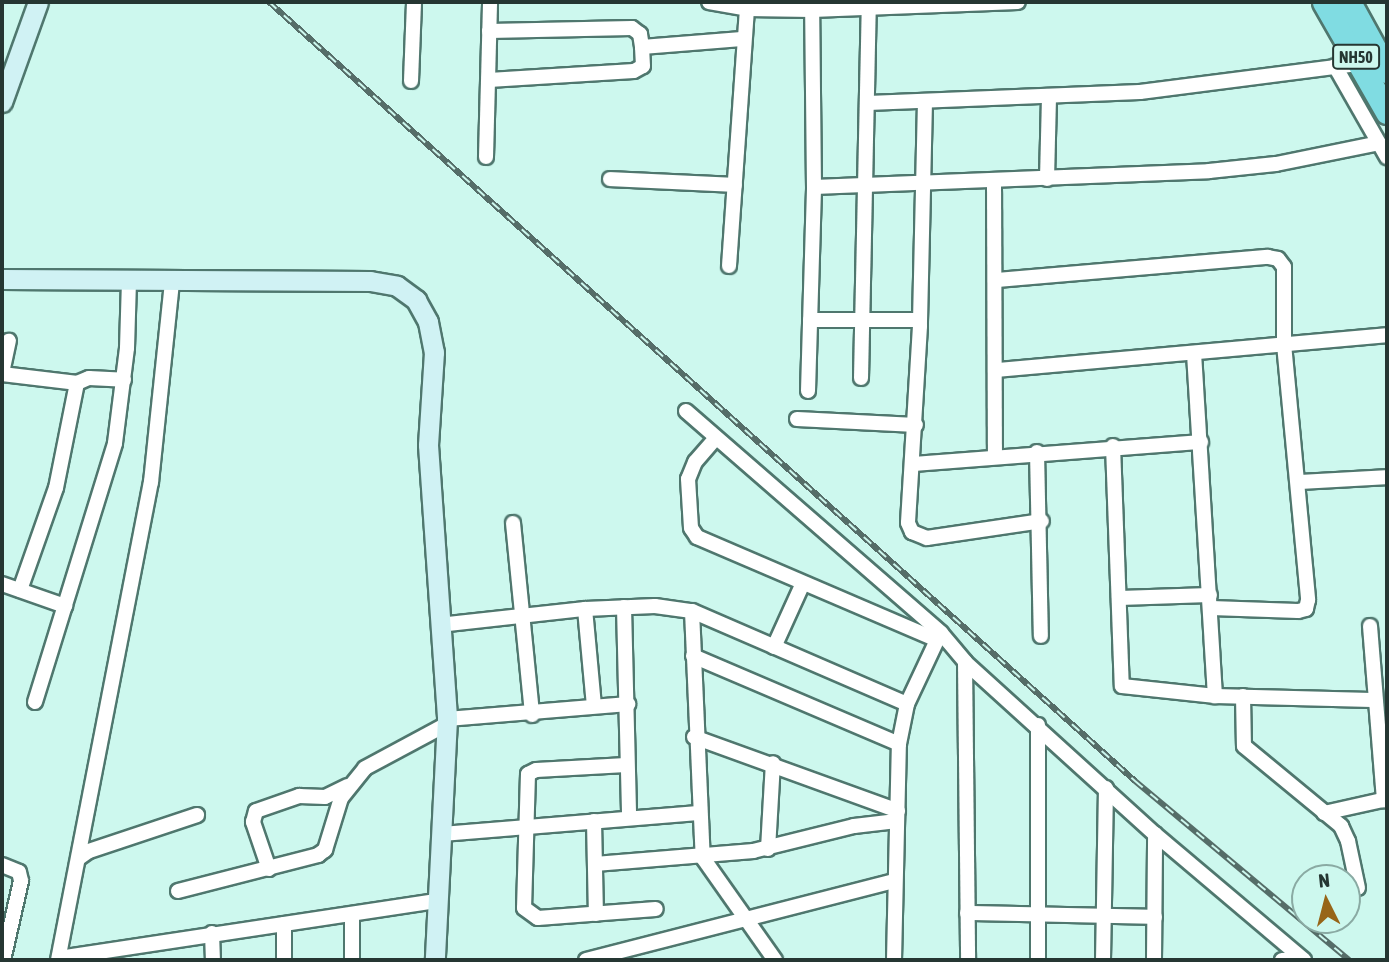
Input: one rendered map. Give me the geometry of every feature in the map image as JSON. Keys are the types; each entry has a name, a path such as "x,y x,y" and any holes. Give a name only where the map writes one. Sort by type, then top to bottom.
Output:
{"highway":[{"name":"NH50","path":"1324,2 1387,112"},
{"name":"NH50","path":"1349,2 1387,71"}],"main road":[{"path":"2,102 38,2"},
{"path":"2,279 370,281 397,286 416,300 428,322 434,352 428,445 447,722 435,960"}],"street":[{"path":"411,81 414,2"},
{"path":"486,157 490,2"},
{"path":"709,2 747,9 812,10 1018,2"},
{"path":"861,378 869,8"},
{"path":"729,266 742,39 747,9"},
{"path":"808,391 814,187 812,10"},
{"path":"489,31 632,28 640,34 643,66 634,71 489,80"},
{"path":"642,47 742,39"},
{"path":"868,103 1140,92 1359,64"},
{"path":"1335,66 1387,158"},
{"path":"1047,179 1049,96"},
{"path":"925,101 916,425 908,523 912,532 948,537 1042,521"},
{"path":"814,187 924,186 1249,167 1379,144"},
{"path":"610,179 735,185"},
{"path":"994,182 997,280 995,456"},
{"path":"997,280 1268,257 1278,259 1284,267 1284,344 1306,609 1210,601 1119,598"},
{"path":"35,702 115,443 124,380 129,281"},
{"path":"172,281 151,482 58,959 212,933 438,901"},
{"path":"810,320 920,320"},
{"path":"997,370 1387,335"},
{"path":"9,341 2,374 77,383 89,378 124,380"},
{"path":"1194,353 1215,696"},
{"path":"20,590 56,488 77,383"},
{"path":"686,411 1038,725 1295,960"},
{"path":"797,419 916,425"},
{"path":"715,439 690,470 691,528 697,537 939,637"},
{"path":"914,464 1113,446 1201,442"},
{"path":"1113,446 1122,686 1215,696 1372,700"},
{"path":"1037,452 1042,521 1041,636"},
{"path":"1297,482 1387,477"},
{"path":"513,523 525,616 532,715"},
{"path":"774,647 803,583"},
{"path":"2,584 65,606"},
{"path":"439,625 585,609 624,607 692,611 907,704"},
{"path":"624,607 629,816"},
{"path":"585,609 594,706"},
{"path":"692,611 694,737 703,858 775,960"},
{"path":"1324,813 1385,799 1372,700 1370,626"},
{"path":"894,960 899,744 907,704 939,637"},
{"path":"693,656 899,744"},
{"path":"965,662 968,960"},
{"path":"1243,695 1244,746 1341,826 1348,841 1353,864"},
{"path":"269,869 253,822 256,811 299,796 325,797 348,786 365,768 447,722 628,704"},
{"path":"1038,725 1038,960"},
{"path":"694,737 773,763 898,816"},
{"path":"768,849 773,763"},
{"path":"626,765 530,771 524,908 528,915 596,914 656,909"},
{"path":"178,891 269,869 325,850 348,786"},
{"path":"1103,960 1106,788"},
{"path":"442,834 629,816 698,813"},
{"path":"79,858 89,851 197,815"},
{"path":"595,864 703,858 768,849 898,816"},
{"path":"594,821 596,914"},
{"path":"1154,960 1155,834"},
{"path":"2,865 19,872 21,881 4,960"},
{"path":"586,960 747,922 894,881"},
{"path":"967,912 1155,917"},
{"path":"352,914 352,960"},
{"path":"284,924 284,960"},
{"path":"212,933 213,960"},
{"path":"1282,960 1295,960"}],"railway":[{"path":"269,2 1135,781 1349,960"}]}
